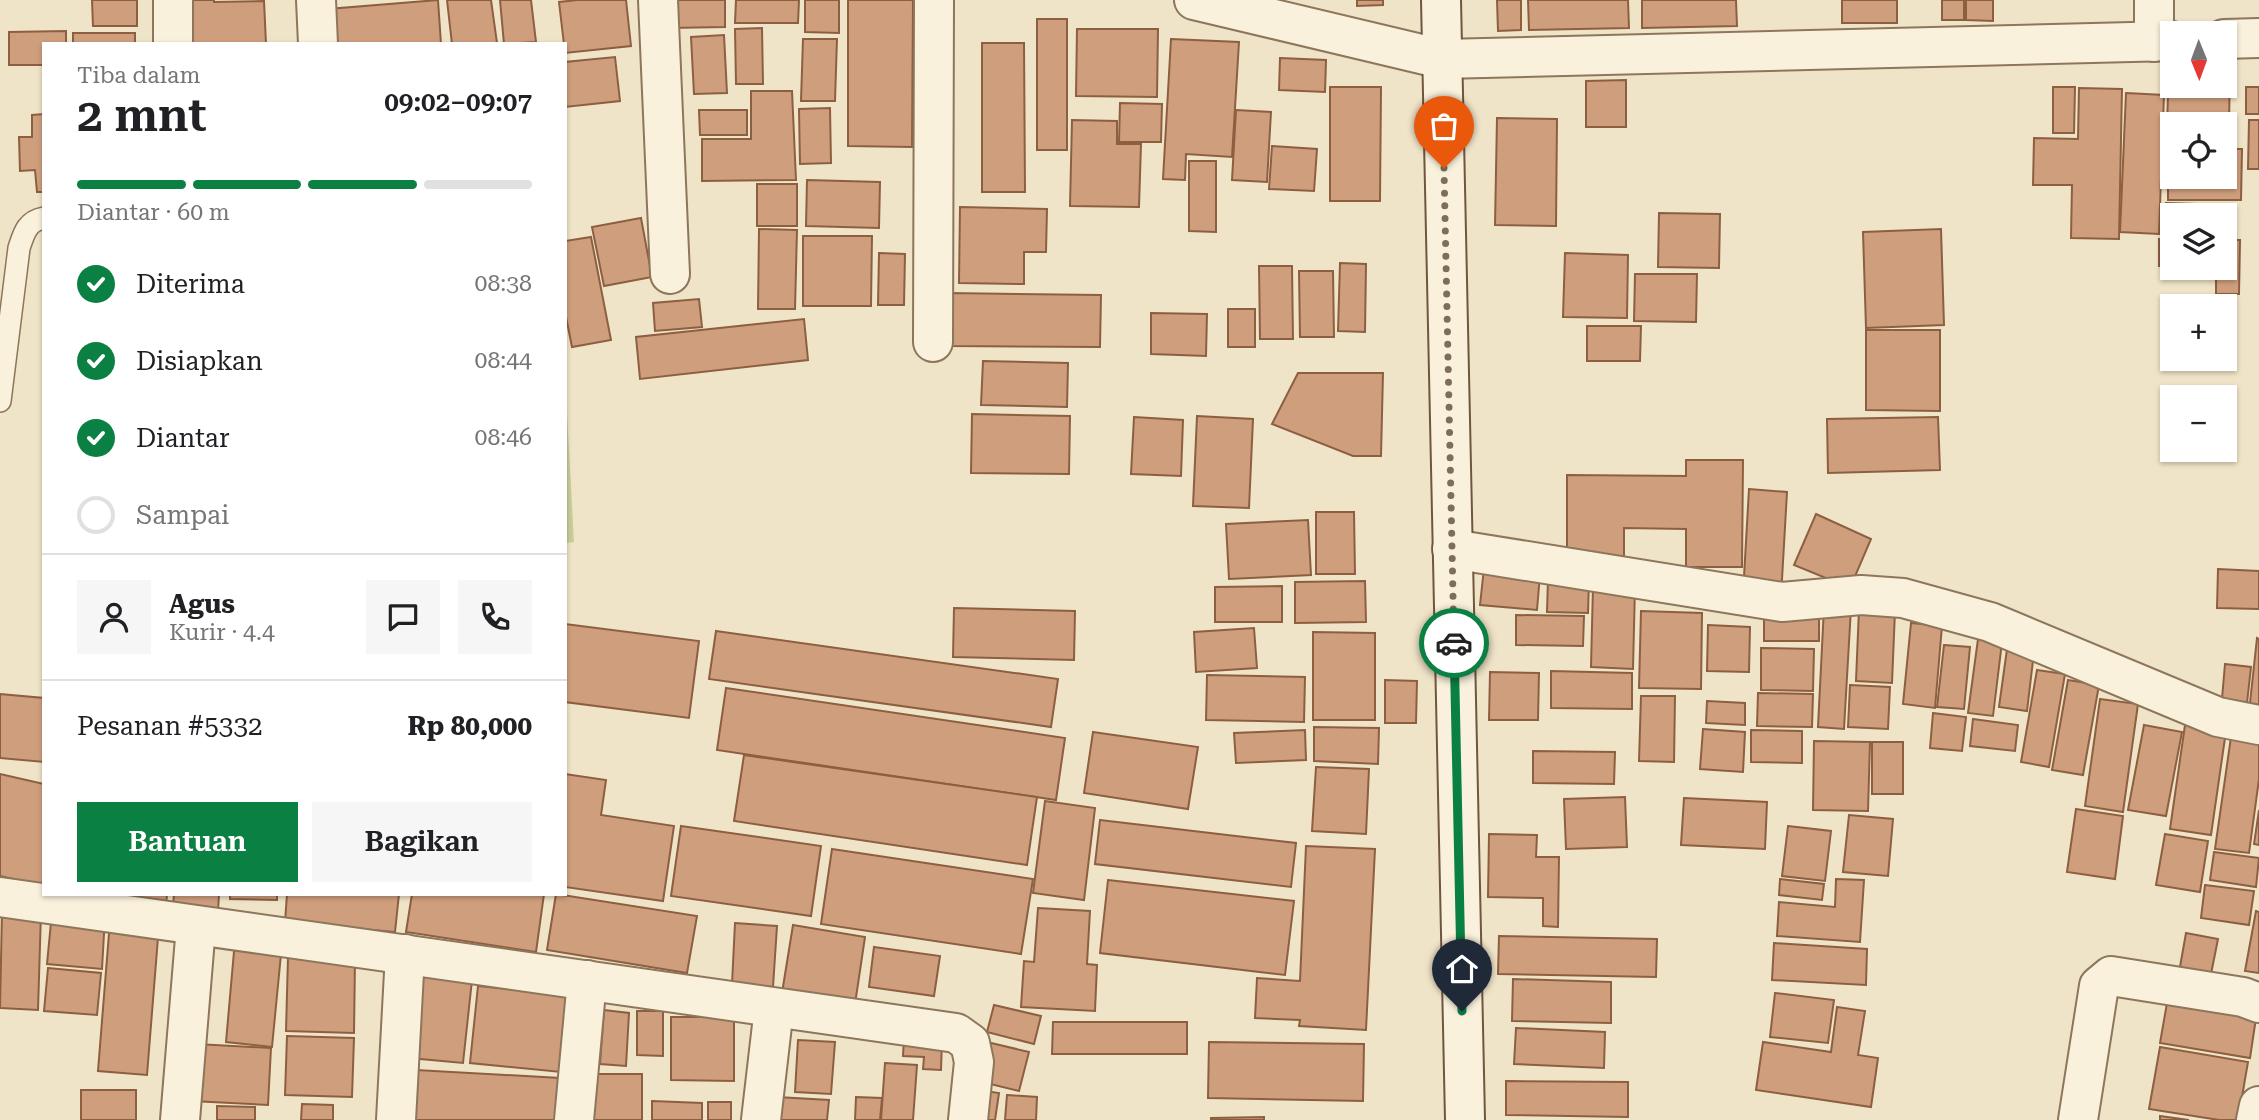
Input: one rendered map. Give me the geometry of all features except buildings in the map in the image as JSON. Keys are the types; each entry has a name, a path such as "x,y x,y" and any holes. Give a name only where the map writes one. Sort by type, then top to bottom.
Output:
{"street":[{"path":"173,0 173,42"},
{"path":"316,0 318,42"},
{"path":"658,0 670,274"},
{"path":"933,342 934,0"},
{"path":"1194,0 1442,60 2160,41"},
{"path":"1441,0 1465,1120"},
{"path":"2154,0 2160,27"},
{"path":"2237,39 2259,38"},
{"path":"1452,549 1782,602 1861,596 1903,598 1990,622 2218,717 2259,725"},
{"path":"0,897 956,1033 970,1043 974,1062 968,1120"},
{"path":"180,1120 197,926"},
{"path":"396,1120 405,954"},
{"path":"2078,1120 2099,986 2111,976 2243,997 2259,1003"},
{"path":"574,1120 587,980"},
{"path":"761,1120 774,1008"},
{"path":"2256,1120 2259,1106"}],"lane":[{"path":"0,401 19,248 24,229 34,220 42,218"}],"green space":[{"path":"567,412 574,542 567,543"}],"way so far":[{"path":"1444,168 1454,643"}],"route":[{"path":"1454,643 1462,1011"}]}
